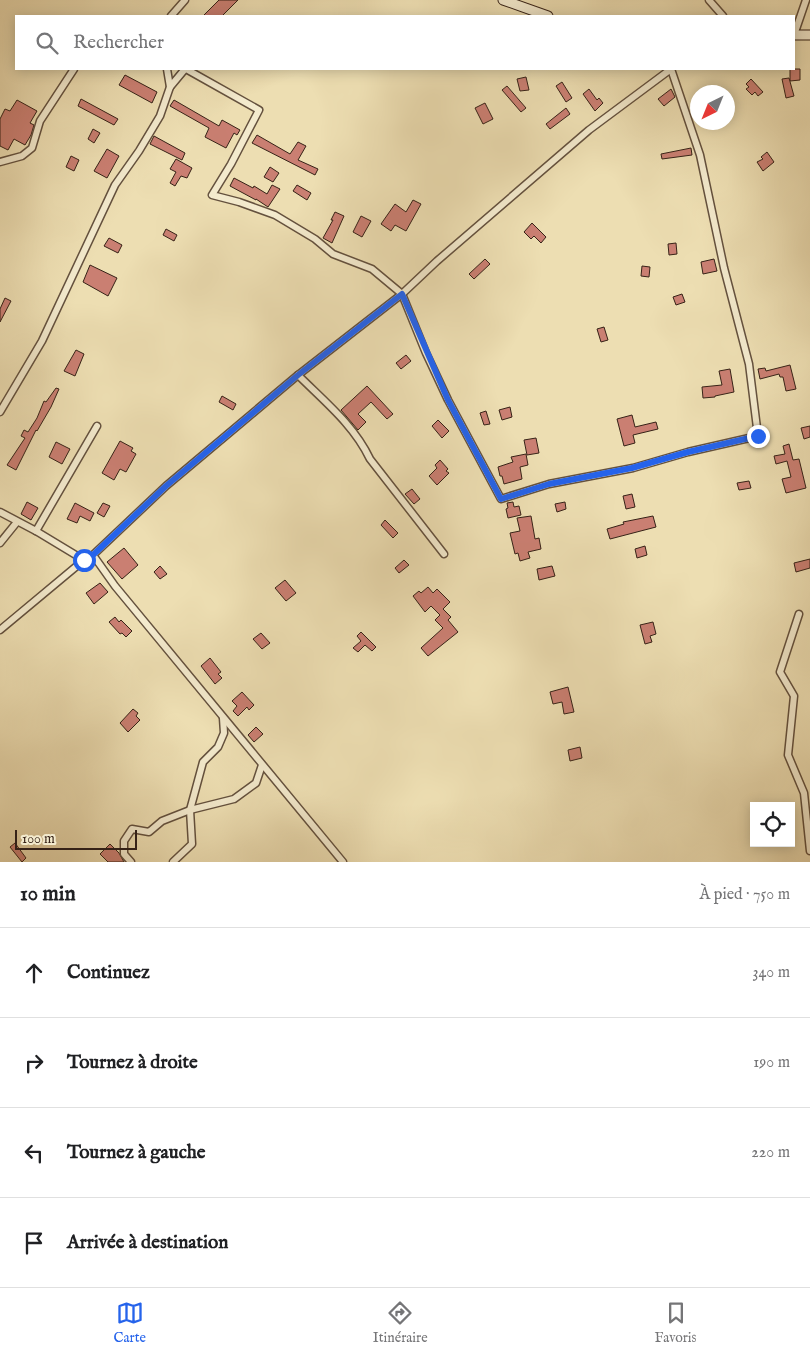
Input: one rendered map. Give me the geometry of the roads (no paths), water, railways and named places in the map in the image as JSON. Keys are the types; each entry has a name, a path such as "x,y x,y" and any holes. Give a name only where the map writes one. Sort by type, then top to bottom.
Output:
{"main road":[{"path":"503,0 545,15"},
{"path":"795,35 810,35"}],"street":[{"path":"172,15 185,0"},
{"path":"710,0 722,15"},
{"path":"795,32 806,0"},
{"path":"0,162 22,156 32,148 40,121 73,70"},
{"path":"167,70 170,87"},
{"path":"0,412 42,341 114,185 139,151 160,116 170,87 185,70"},
{"path":"188,70 260,110 212,195 275,215 315,239 333,254 372,269 402,294 448,400 501,499 549,484 632,468 688,452 758,436 749,364 724,268 700,155 671,70"},
{"path":"0,630 84,560 93,555 166,486 298,375 402,294 437,261 589,130 670,70"},
{"path":"298,375 339,415 362,442 370,458 444,554"},
{"path":"36,531 97,426"},
{"path":"0,512 84,560"},
{"path":"0,543 17,522"},
{"path":"93,555 115,586 343,862"},
{"path":"799,614 780,672 794,696 788,756 804,792 810,851"},
{"path":"173,862 192,844 190,810 203,762 218,748 224,733 223,717"},
{"path":"131,862 124,854 124,841 132,829 149,832 162,821 190,810 234,799 256,783 262,765"}]}
